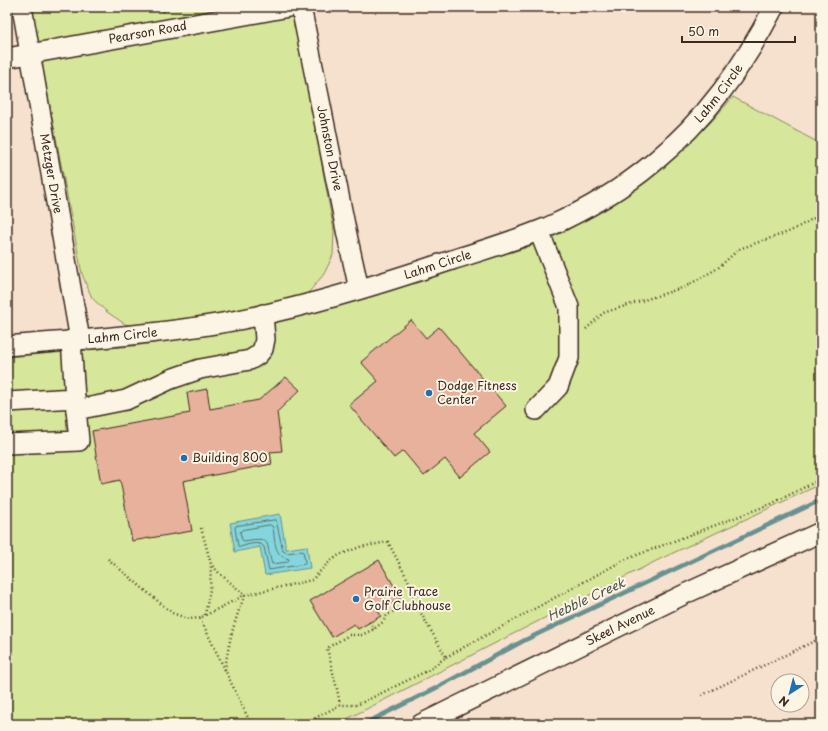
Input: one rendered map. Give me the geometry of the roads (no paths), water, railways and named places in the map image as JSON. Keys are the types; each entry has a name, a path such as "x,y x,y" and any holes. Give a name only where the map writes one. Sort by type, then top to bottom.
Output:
{"street":[{"name":"Metzger Drive","path":"7,444 79,441 76,404 75,340 22,7"},
{"name":"Pearson Road","path":"7,58 289,7"},
{"name":"Johnston Drive","path":"301,7 347,235 360,289"},
{"name":"Lahm Circle","path":"7,346 175,330 223,323 288,309 408,275 539,230 576,214 627,183 653,163 677,142 702,116 727,86 742,64 759,37 774,7"},
{"path":"536,410 558,386 569,358 569,307 539,230"},
{"path":"7,402 76,404 126,400 171,379 200,370 250,360 258,355 263,349 265,339 262,314"},
{"name":"Skeel Avenue","path":"421,724 689,592 821,532"}],"water":[{"path":"280,514 286,549 307,546 310,568 265,575 260,547 235,552 230,523"}],"waterway":[{"name":"Hebble Creek","path":"364,724 434,689 525,640 821,500"}],"place":[{"name":"Dodge Fitness Center","path":"429,393"},
{"name":"Building 800","path":"184,458"},
{"name":"Prairie Trace Golf Clubhouse","path":"356,599"}]}
